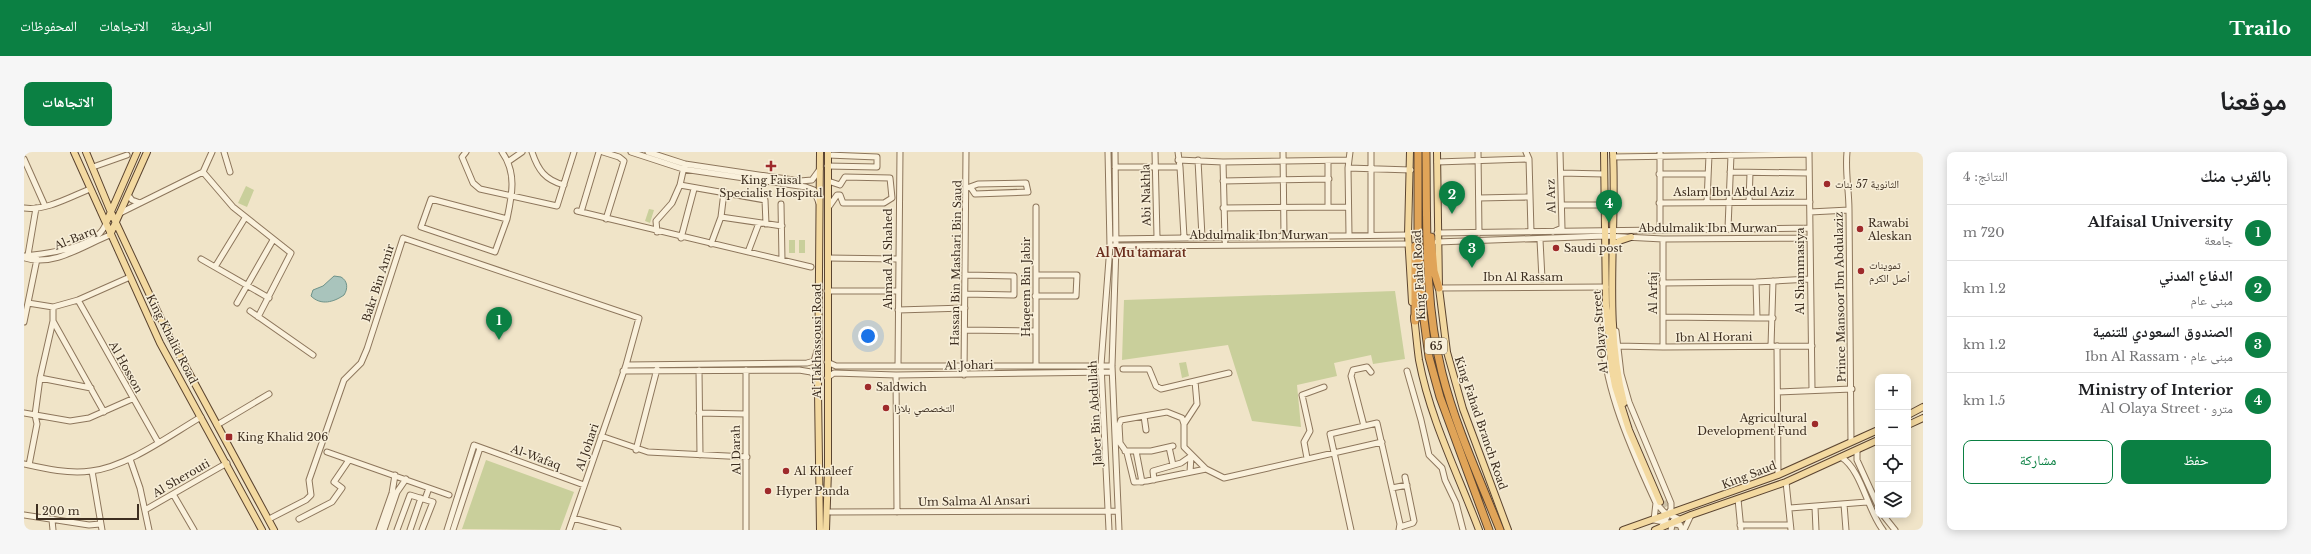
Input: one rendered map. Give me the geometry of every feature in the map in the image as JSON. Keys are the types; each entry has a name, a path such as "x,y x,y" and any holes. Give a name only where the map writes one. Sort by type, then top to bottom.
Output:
{"highway":[{"name":"King Fahd Road","path":"1418,152 1418,232 1423,312 1429,357 1440,397 1489,530"},
{"name":"King Fahd Road","path":"1426,152 1426,219 1433,326 1442,374 1500,530"},
{"path":"1426,219 1430,226 1434,271 1439,288"},
{"path":"1415,321 1415,243 1418,232"}],"main road":[{"name":"King Khalid Road","path":"74,152 110,235 160,343 227,463 262,530"},
{"name":"King Khalid Road","path":"86,152 110,210 168,334 274,530"},
{"path":"106,223 110,210 137,152"},
{"path":"110,235 147,152"},
{"name":"Al Takhassousi Road","path":"820,152 818,348 820,530"},
{"path":"1410,152 1408,235 1420,361 1430,399 1446,447 1479,530"},
{"name":"King Fahad Branch Road","path":"1437,152 1437,242 1439,288 1448,356 1463,409 1508,530"},
{"name":"Al Olaya Street","path":"1604,152 1606,306 1609,353 1617,392 1629,430 1660,502"},
{"name":"Al Takhassousi Road","path":"826,530 828,471 828,154"},
{"name":"Al Olaya Street","path":"1613,154 1613,346 1624,404 1660,502"},
{"path":"1613,254 1619,241 1631,237"},
{"path":"1911,413 1923,407"},
{"path":"1911,424 1923,418"},
{"name":"King Saud","path":"1659,529 1698,505 1778,475 1875,431"},
{"name":"King Saud","path":"1624,530 1654,520 1681,520 1786,482 1875,442"},
{"path":"828,471 830,512 829,530"},
{"path":"1492,489 1504,530"}],"street":[{"path":"120,213 203,172 212,152"},
{"path":"224,152 230,172"},
{"path":"466,152 462,157 473,183 480,188 557,206 574,152"},
{"path":"502,152 509,162 512,195 507,219 495,252 421,227 431,199 507,219"},
{"path":"509,162 522,152"},
{"path":"532,152 543,175 554,182 564,185"},
{"path":"599,152 579,212 681,238 811,267"},
{"path":"603,152 619,157 624,161 606,218"},
{"path":"631,152 684,167 790,182 814,190 819,204"},
{"path":"648,152 684,167"},
{"name":"Ahmad Al Shahed","path":"898,366 897,259 900,152"},
{"name":"Hassan Bin Mashari Bin Saud","path":"964,375 969,188 966,152"},
{"name":"Jaber Bin Abdullah","path":"1108,152 1110,239 1113,246 1112,372 1119,530"},
{"name":"Jaber Bin Abdullah","path":"1109,530 1101,365 1113,246 1116,238 1115,152"},
{"name":"Abi Nakhla","path":"1155,152 1156,237"},
{"path":"1178,152 1184,237"},
{"path":"1283,152 1284,236"},
{"path":"1349,235 1348,168 1350,152"},
{"path":"1371,152 1371,235"},
{"path":"1478,152 1479,233"},
{"path":"1526,152 1529,159 1531,232"},
{"name":"Al Arz","path":"1553,232 1562,228 1560,152"},
{"name":"Prince Mansoor Ibn Abdulaziz","path":"1847,152 1845,172 1849,188 1852,390 1851,442"},
{"path":"1613,154 1709,155 1809,153"},
{"name":"Al Shammasiya","path":"1809,153 1812,389"},
{"path":"828,154 877,157 877,167 828,166"},
{"path":"1660,154 1659,203 1662,230"},
{"path":"1728,228 1732,154"},
{"path":"93,167 127,155"},
{"path":"1707,202 1709,155"},
{"path":"24,159 45,206"},
{"path":"1437,162 1529,159"},
{"path":"1178,160 1223,162 1349,160"},
{"path":"1198,160 1202,237"},
{"path":"1328,161 1328,207"},
{"path":"1223,162 1225,245"},
{"path":"657,232 656,221 672,203 680,186 684,167"},
{"path":"1115,167 1180,167"},
{"path":"1348,168 1410,170"},
{"path":"790,182 812,180 820,169"},
{"path":"203,172 233,207 291,254 258,317"},
{"path":"1730,172 1809,173"},
{"path":"1749,202 1750,173"},
{"path":"24,174 31,175"},
{"path":"1560,174 1604,174"},
{"path":"1659,174 1708,174"},
{"path":"827,208 837,195 840,195 843,203 884,204 892,198 890,178 845,177 840,185 828,181"},
{"path":"1223,181 1329,179"},
{"path":"1026,183 1028,192 975,194 969,188 978,184 1026,183"},
{"path":"680,186 724,192 765,200 766,224"},
{"path":"24,208 45,206 90,189"},
{"path":"681,238 694,189"},
{"path":"710,244 720,217 724,192"},
{"path":"128,195 132,200 140,203"},
{"path":"1478,198 1530,197"},
{"name":"Aslam Ibn Abdul Aziz","path":"1659,203 1810,202"},
{"path":"781,204 782,260"},
{"path":"1562,205 1605,205"},
{"name":"Haqeem Bin Jabir","path":"1036,207 1036,366"},
{"path":"1224,208 1348,207"},
{"path":"25,256 36,208"},
{"path":"1810,212 1849,210"},
{"path":"720,217 782,226"},
{"path":"215,267 245,218"},
{"name":"Al-Barq","path":"25,256 41,256 69,249 100,233 106,223"},
{"path":"748,252 759,223"},
{"name":"Abdulmalik Ibn Murwan","path":"1437,233 1553,232 1613,234 1662,230 1810,228"},
{"name":"Al Arfaj","path":"1662,230 1661,236 1664,239 1662,283 1663,347"},
{"path":"1552,239 1556,236 1553,232"},
{"name":"Abdulmalik Ibn Murwan","path":"1437,242 1540,240 1605,234"},
{"name":"Abdulmalik Ibn Murwan","path":"1613,234 1631,237 1664,239 1810,238"},
{"name":"Al-Barq","path":"25,256 37,259 56,258 71,253 110,235"},
{"name":"Abdulmalik Ibn Murwan","path":"1110,239 1156,237 1224,238 1408,235"},
{"path":"1314,236 1315,246"},
{"name":"Bakr Bin Amir","path":"269,519 306,500 311,495 309,480 321,441 344,380 361,363 364,356 403,238 639,318"},
{"path":"237,303 274,240"},
{"path":"1540,240 1542,279"},
{"name":"Abdulmalik Ibn Murwan","path":"1113,246 1315,246 1409,244"},
{"path":"828,258 897,259"},
{"path":"24,322 37,259"},
{"path":"201,259 269,298"},
{"path":"965,294 1014,295 1014,276 966,275"},
{"path":"1035,296 1076,296 1077,275 1036,276"},
{"path":"26,307 53,307 78,300 130,277"},
{"path":"1662,283 1756,282 1810,279"},
{"path":"1773,281 1774,346 1778,392 1778,475"},
{"path":"1756,282 1757,318"},
{"name":"Ibn Al Rassam","path":"1439,288 1606,287"},
{"path":"827,291 898,292"},
{"name":"Al Hosson","path":"78,300 132,399 158,442"},
{"path":"53,307 53,321 40,378 35,415 37,424 26,465 65,472 92,472 130,459 201,417"},
{"path":"898,310 965,308"},
{"path":"250,312 313,355"},
{"path":"1613,317 1621,374 1633,413 1671,503 1673,519"},
{"path":"1663,317 1773,318"},
{"name":"Al Johari","path":"569,530 626,365 639,318"},
{"path":"53,321 104,412"},
{"path":"965,330 1036,331"},
{"name":"Ibn Al Horani","path":"1617,346 1812,346"},
{"path":"626,365 807,363 814,361 818,348"},
{"name":"Al Johari","path":"827,362 836,366 1112,366"},
{"path":"1364,426 1351,376 1354,370 1363,367 1367,367 1371,372"},
{"path":"623,371 657,369 800,370 810,372 818,379"},
{"path":"636,450 657,369"},
{"path":"1123,369 1149,369 1158,388 1161,389 1228,373"},
{"path":"699,370 700,454"},
{"name":"Al Darah","path":"746,370 746,530"},
{"path":"1407,371 1429,455 1442,468 1445,480 1456,503 1463,530"},
{"name":"Al Johari","path":"827,378 834,373 964,375 1112,372"},
{"path":"896,375 897,512"},
{"path":"40,378 91,388"},
{"path":"1195,381 1197,404 1185,420 1184,447 1191,456 1206,469 1224,478 1382,442"},
{"path":"1307,458 1304,442 1310,431 1302,395 1324,387"},
{"path":"1778,392 1812,389 1852,390"},
{"path":"217,425 269,394"},
{"path":"24,413 70,421 89,418 132,399"},
{"path":"1185,420 1167,412 1125,418 1119,424 1120,443 1125,451 1133,480 1136,482 1142,482 1206,469"},
{"path":"699,413 746,414"},
{"path":"1144,416 1146,430"},
{"path":"1351,530 1330,434 1377,423 1400,528 1414,524 1405,476"},
{"path":"601,436 636,450 747,457"},
{"name":"Al-Wafaq","path":"447,530 474,445 584,485"},
{"path":"1125,451 1171,447 1173,465"},
{"path":"453,530 480,448"},
{"path":"1858,450 1857,460 1864,479"},
{"path":"1136,451 1142,482"},
{"path":"327,452 449,495"},
{"path":"1154,480 1153,471 1184,462 1191,456"},
{"path":"1190,472 1191,456"},
{"path":"1842,457 1850,463 1867,502 1883,530"},
{"path":"130,459 137,477 145,510 147,530"},
{"path":"299,519 332,502 342,488 334,482 349,460"},
{"name":"Al Sherouti","path":"145,510 227,463"},
{"path":"1856,476 1854,463 1875,500"},
{"path":"92,472 102,530"},
{"path":"379,530 392,493 395,475"},
{"path":"384,530 398,492 406,479"},
{"path":"1738,499 1740,527 1790,527 1790,508 1786,482"},
{"path":"1392,488 1407,486"},
{"path":"410,530 429,488"},
{"path":"173,494 194,530"},
{"path":"397,530 410,495 433,502 422,530"},
{"path":"1660,502 1683,530 1692,515"},
{"path":"1660,502 1654,520 1664,522 1673,519"},
{"path":"1790,508 1867,502"},
{"path":"1671,503 1678,508 1698,505"},
{"path":"1844,504 1846,530"},
{"path":"1815,507 1816,530"},
{"name":"Um Salma Al Ansari","path":"830,512 1118,510"},
{"path":"24,515 89,525 100,524"},
{"path":"573,518 618,530"},
{"path":"1885,518 1893,529"},
{"path":"52,520 54,530"},
{"path":"1659,529 1664,522"}],"green space":[{"path":"246,186 254,190 247,207 238,203"},
{"path":"649,209 654,210 650,223 645,221"},
{"path":"789,240 795,240 795,253 789,253"},
{"path":"799,240 805,240 805,253 799,253"},
{"path":"1395,291 1405,359 1373,364 1371,355 1334,363 1337,376 1297,385 1301,427 1252,421 1228,345 1122,360 1124,300"},
{"path":"1186,362 1189,376 1182,378 1179,363"},
{"path":"486,460 574,492 560,530 462,529"}],"water":[{"path":"334,276 341,277 345,281 347,288 344,295 336,300 328,302 319,301 311,296 313,290 323,286"}],"tunnel":[{"path":"1664,501 1678,530"}],"place":[{"name":"King Faisal Specialist Hospital","path":"771,166"},
{"name":"الثانوية 57 بنات","path":"1827,184"},
{"name":"الدفاع المدني","path":"1452,214"},
{"name":"Ministry of Interior","path":"1609,223"},
{"name":"Rawabi Aleskan","path":"1860,229"},
{"name":"Saudi post","path":"1556,248"},
{"name":"الصندوق السعودي للتنمية","path":"1472,268"},
{"name":"تموينات أصل الكرم","path":"1861,271"},
{"name":"Alfaisal University","path":"499,340"},
{"name":"Saldwich","path":"868,387"},
{"name":"التخصصي بلازا","path":"886,408"},
{"name":"Agricultural Development Fund","path":"1815,424"},
{"name":"King Khalid 206","path":"229,437"},
{"name":"Al Khaleef","path":"786,471"},
{"name":"Hyper Panda","path":"768,491"}],"district":[{"name":"Al Mu'tamarat","path":"1141,253"}]}
